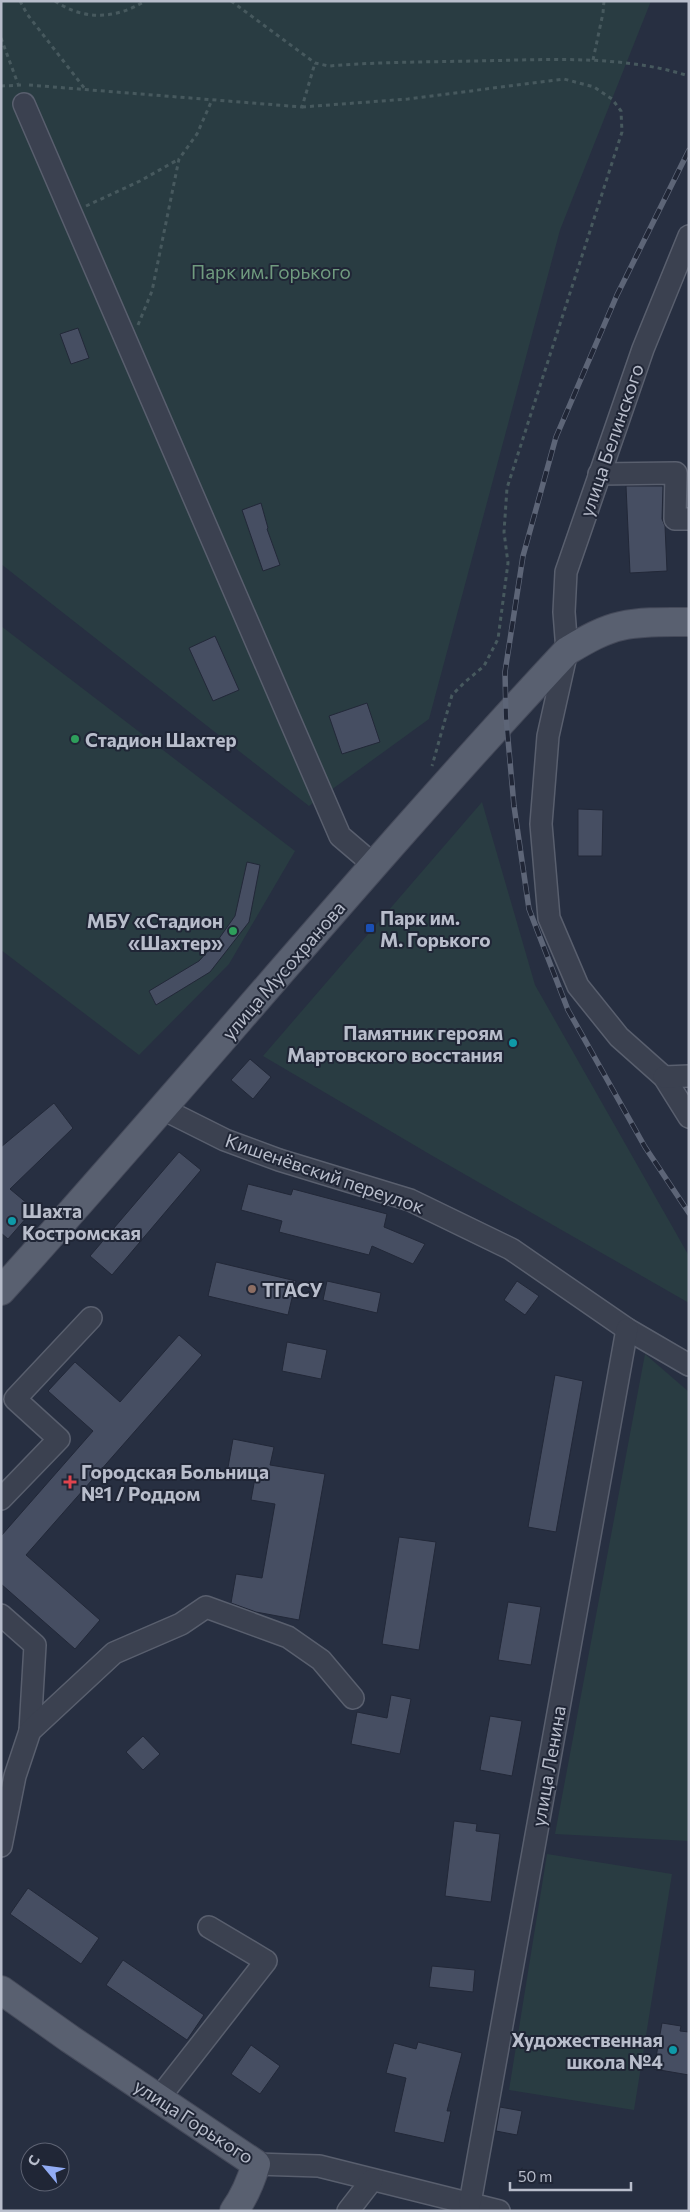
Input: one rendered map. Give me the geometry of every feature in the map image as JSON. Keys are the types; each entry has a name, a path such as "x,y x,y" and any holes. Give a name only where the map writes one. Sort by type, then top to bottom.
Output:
{"main road":[{"path":"567,650 594,636 621,626 658,622 689,622"},
{"name":"улица Мусохранова","path":"5,1279 163,1109 374,865 567,650"},
{"name":"улица Горького","path":"1,1990 70,2040 256,2164"},
{"path":"234,2211 243,2199 256,2164"}],"street":[{"path":"21,94 340,836 374,865"},
{"name":"улица Белинского","path":"689,236 643,349 566,572 564,612 567,650 548,736 541,824 549,918 578,986 619,1037 664,1078 689,1118"},
{"path":"599,474 676,473 676,519 689,519"},
{"path":"664,1078 689,1076"},
{"name":"Кишенёвский переулок","path":"163,1109 225,1140 279,1160 410,1200 511,1249 626,1329 689,1365"},
{"path":"1,1499 59,1439 15,1399 91,1318"},
{"name":"улица Ленина","path":"470,2203 626,1329"},
{"path":"30,1731 114,1652 181,1624 206,1607 288,1637 321,1660 353,1698"},
{"path":"1,1615 35,1646 30,1731 15,1776 1,1846"},
{"path":"159,2098 266,1961 209,1927"},
{"name":"улица Горького","path":"256,2164 319,2166 499,2211"},
{"path":"348,2211 372,2180"}],"path":[{"path":"20,1 27,14 85,90"},
{"path":"55,1 84,15 108,16 132,9 145,1"},
{"path":"231,1 315,63 328,66 518,60 593,60 664,68 689,76"},
{"path":"593,60 604,13 604,1"},
{"path":"1,38 21,94"},
{"path":"302,107 315,63"},
{"path":"1,86 21,94 85,90 302,107 408,100 564,79 594,87 612,99 621,111 622,132 507,488 504,532 508,563 498,639 484,666 464,682 452,696 441,742 431,770"},
{"path":"129,346 152,291 180,158 197,134 212,100"},
{"path":"71,212 140,181 180,158"}],"green space":[{"name":"Парк им.Горького","path":"1,1 651,1 560,230 429,719 309,806 1,564"},
{"name":"Стадион Шахтер","path":"1,626 295,851 229,964 139,1055 1,950"},
{"path":"482,802 535,985 689,1256 689,1303 263,1056"},
{"path":"645,1354 689,1392 689,1841 555,1834"},
{"path":"547,1854 672,1874 634,2110 509,2090"}],"building":[{"path":"78,328 89,358 71,364 60,334"},
{"path":"626,486 663,486 662,519 665,526 667,571 630,573"},
{"path":"261,503 267,529 280,565 263,571 242,510"},
{"path":"215,636 239,690 213,701 189,648"},
{"path":"367,703 380,742 342,754 329,716"},
{"path":"578,809 603,810 602,856 578,856"},
{"name":"МБУ «Стадион «Шахтер»","path":"247,862 260,865 249,922 210,972 156,1005 149,991 199,961 218,940 235,916"},
{"path":"250,1059 271,1077 253,1099 231,1080"},
{"path":"54,1103 73,1128 10,1189 34,1209 8,1239 1,1233 1,1147"},
{"path":"179,1152 201,1170 112,1275 90,1256"},
{"path":"248,1184 291,1195 293,1189 387,1214 384,1227 425,1244 413,1264 372,1246 369,1255 279,1232 282,1221 241,1210"},
{"name":"ТГАСУ","path":"216,1262 296,1281 288,1315 208,1296"},
{"path":"327,1281 381,1293 377,1313 323,1300"},
{"path":"517,1281 539,1296 525,1315 504,1300"},
{"name":"Городская Больница №1 / Роддом","path":"179,1335 202,1355 26,1555 100,1620 75,1649 1,1584 1,1536 93,1431 48,1391 75,1362 120,1402"},
{"path":"287,1342 327,1350 321,1379 282,1371"},
{"path":"555,1375 583,1381 556,1532 528,1527"},
{"path":"233,1439 274,1447 270,1465 325,1474 299,1620 256,1612 231,1603 236,1574 262,1578 275,1504 251,1500 255,1478 227,1473"},
{"path":"399,1537 436,1542 419,1650 382,1644"},
{"path":"508,1602 541,1607 531,1665 498,1660"},
{"path":"391,1695 411,1699 400,1754 351,1744 357,1712 387,1718"},
{"path":"490,1716 522,1721 512,1776 480,1770"},
{"path":"143,1736 160,1754 143,1770 126,1752"},
{"path":"454,1821 477,1824 476,1831 500,1834 491,1902 445,1896"},
{"path":"28,1888 99,1938 81,1964 10,1914"},
{"path":"123,1960 204,2015 187,2040 106,1985"},
{"path":"432,1966 475,1970 473,1992 429,1987"},
{"name":"Художественная школа №4","path":"662,2023 681,2026 680,2031 689,2032 689,2075 654,2069"},
{"path":"418,2042 462,2053 447,2111 451,2111 444,2143 394,2132 406,2078 386,2073 394,2043 416,2049"},
{"path":"251,2045 280,2066 260,2094 231,2074"},
{"path":"500,2107 522,2111 517,2135 496,2131"}],"railway":[{"path":"689,150 617,295 556,437 523,556 505,672 506,717 514,806 529,909 568,1010 645,1147 689,1213"}],"place":[{"name":"Стадион Шахтер","path":"75,739"},
{"name":"Парк им. М. Горького","path":"370,928"},
{"name":"МБУ «Стадион «Шахтер»","path":"233,931"},
{"name":"Памятник героям Мартовского восстания","path":"513,1043"},
{"name":"Шахта Костромская","path":"12,1221"},
{"name":"ТГАСУ","path":"252,1289"},
{"name":"Городская Больница №1 / Роддом","path":"70,1482"},
{"name":"Художественная школа №4","path":"673,2050"}]}
